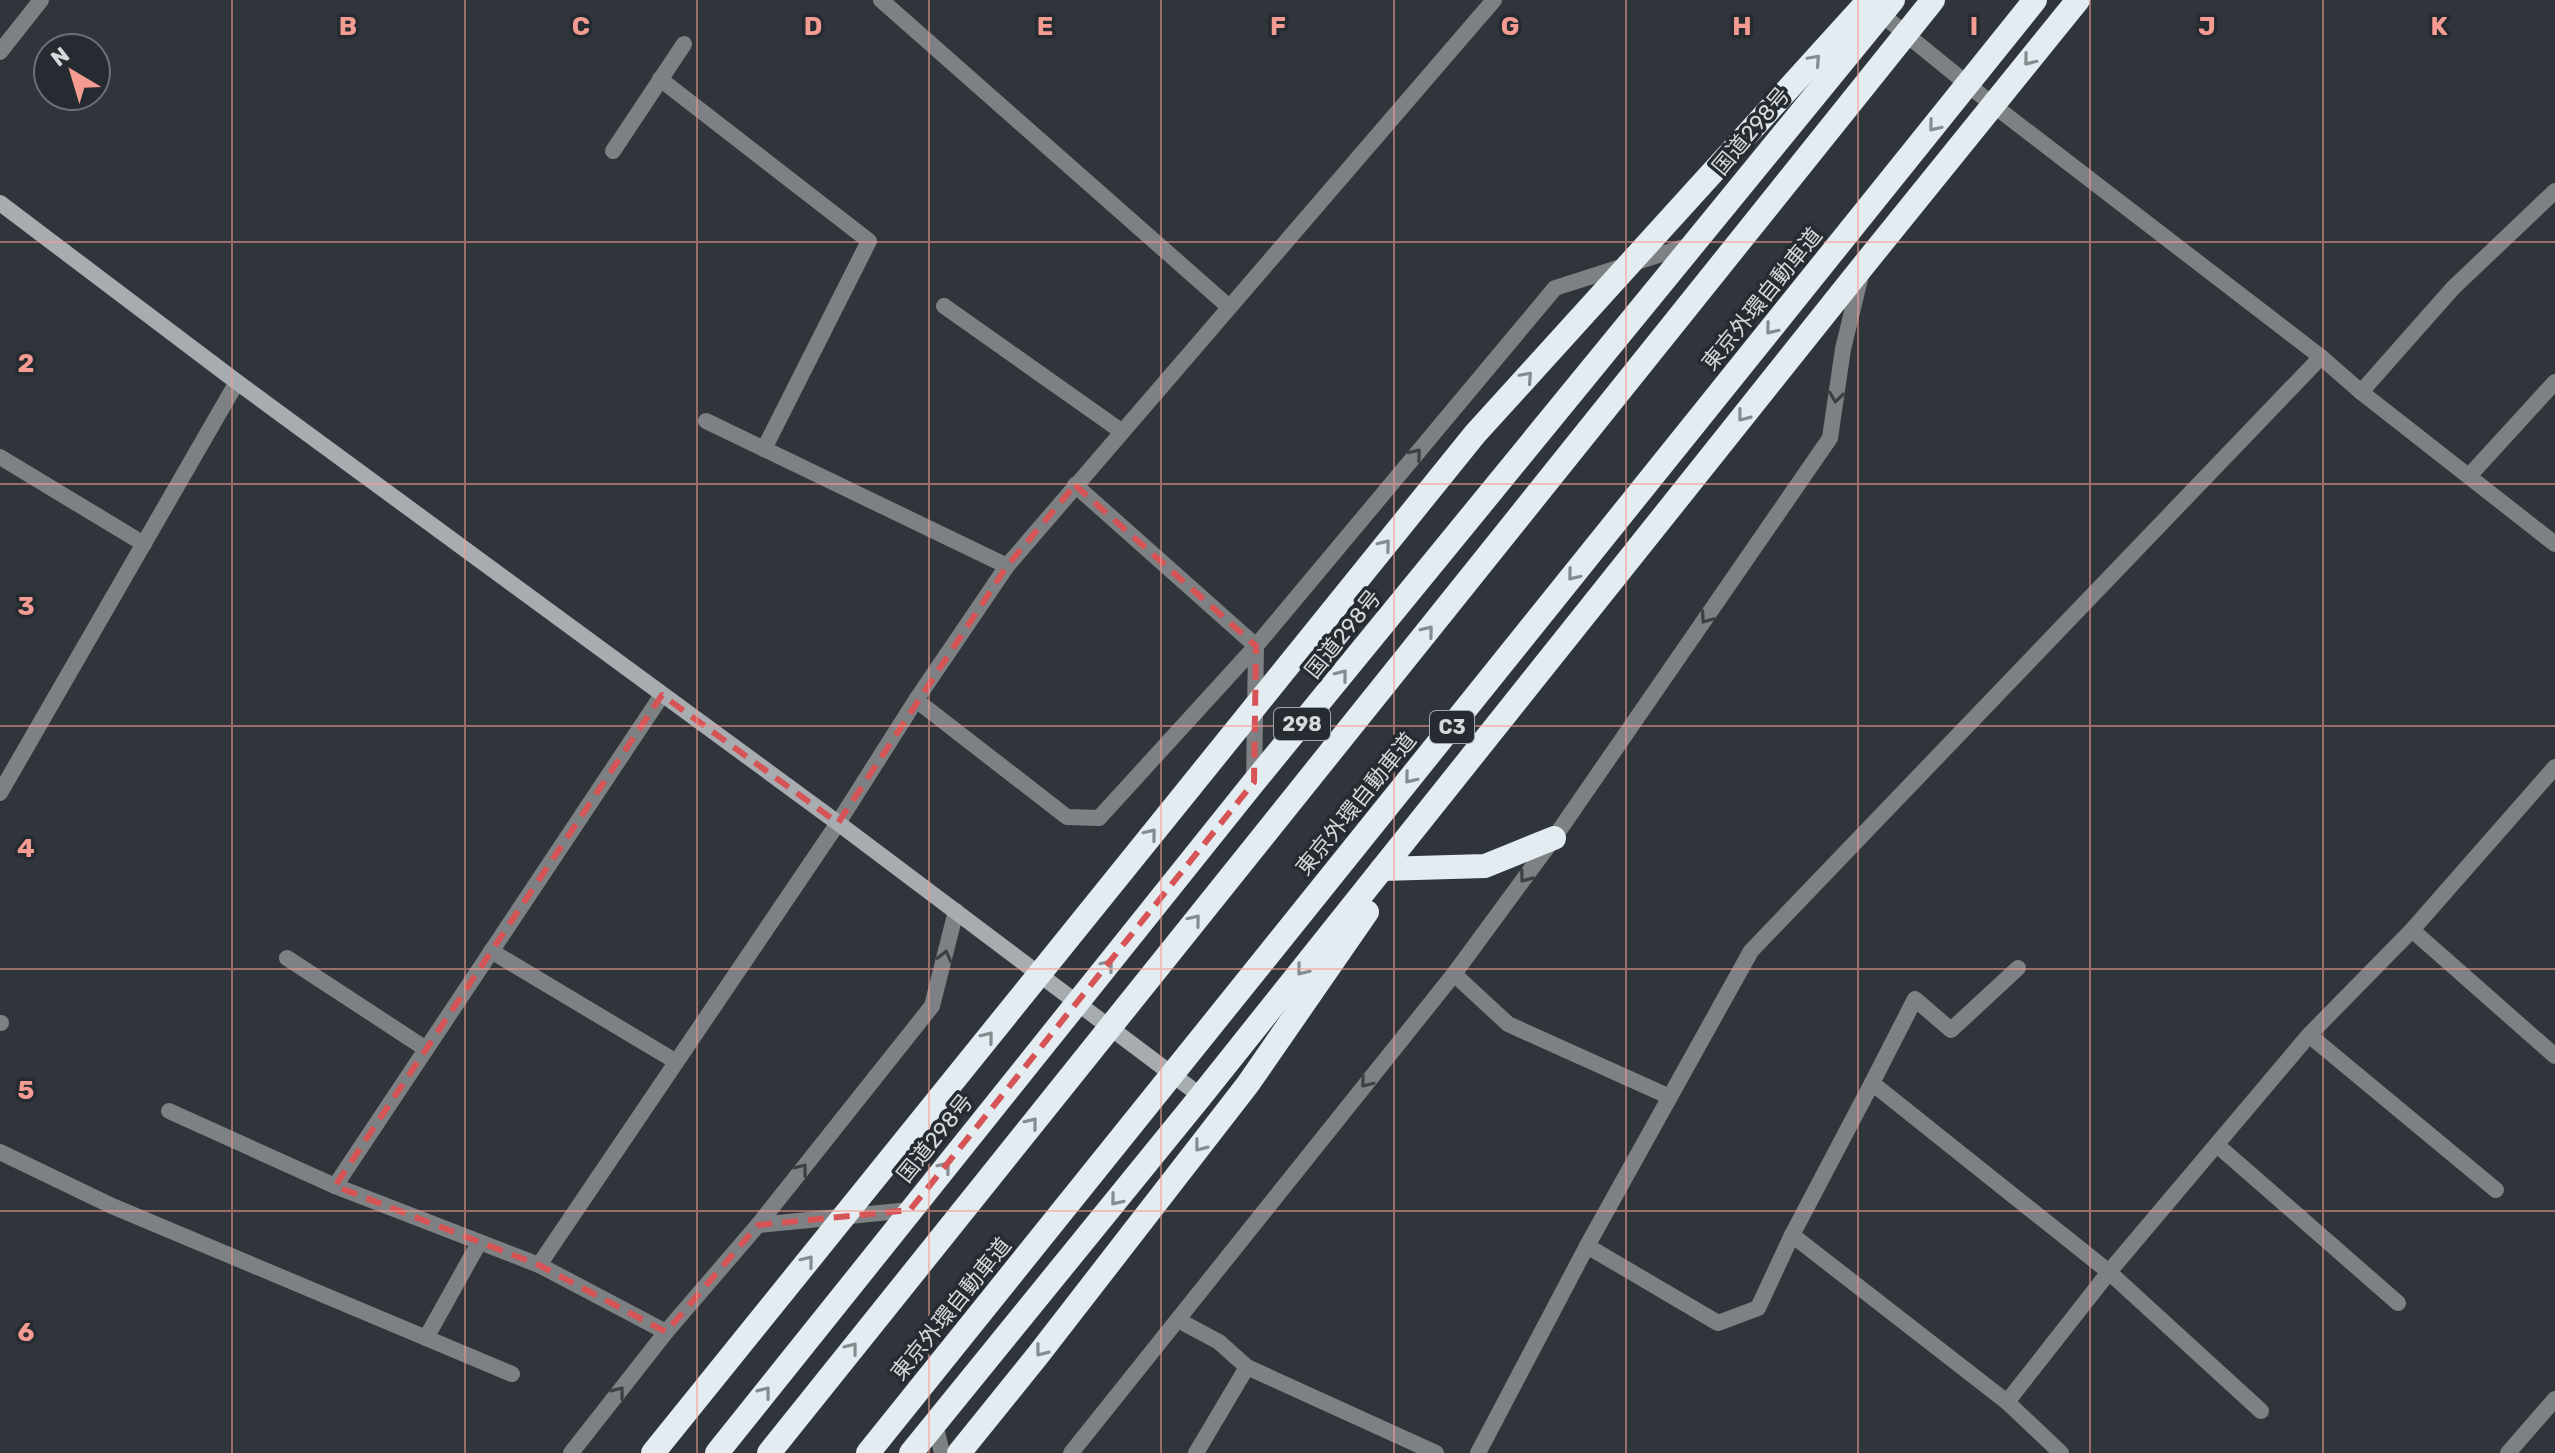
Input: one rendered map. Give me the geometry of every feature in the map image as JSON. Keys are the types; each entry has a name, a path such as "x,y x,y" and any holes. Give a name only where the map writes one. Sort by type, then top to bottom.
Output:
{"highway":[{"path":"769,1453 1933,0"},
{"name":"東京外環自動車道","path":"868,1453 2035,0"},
{"path":"911,1453 1201,1096 2078,0"},
{"path":"653,1453 1475,434 1877,3"},
{"name":"国道298号","path":"717,1453 1254,782 1690,245 1877,3"},
{"path":"959,1453 1248,1084 1749,356"},
{"path":"1382,869 1485,866 1554,838"}],"street":[{"path":"0,52 41,0"},
{"path":"881,0 1229,307"},
{"path":"539,1265 838,823 916,700 1007,566 1494,0"},
{"path":"1877,3 1993,105 2321,357 2555,544"},
{"path":"613,151 684,44"},
{"path":"660,79 869,241 764,449"},
{"path":"2361,392 2453,288 2555,191"},
{"path":"0,203 237,382 838,823 1201,1096"},
{"path":"916,700 1067,817 1099,818 1256,646 1555,288 1690,245"},
{"path":"1071,1453 1454,974 1554,838 1830,438 1843,349 1863,266"},
{"path":"944,306 1121,431"},
{"path":"1478,1453 1587,1246 1751,951 2321,357"},
{"path":"0,793 237,382"},
{"path":"2469,476 2555,382"},
{"path":"706,421 1007,566"},
{"path":"0,457 144,544"},
{"path":"1075,485 1256,646 1254,782"},
{"path":"335,1186 662,695"},
{"path":"2007,1402 2109,1272 2309,1035 2412,930 2555,767"},
{"path":"571,1453 932,1006 956,911"},
{"path":"2412,930 2555,1056"},
{"path":"491,951 675,1061"},
{"path":"287,958 426,1049"},
{"path":"1587,1246 1718,1323 1758,1308 1792,1235 1915,999 1951,1030 2018,968"},
{"path":"1454,974 1508,1024 1670,1097"},
{"path":"2309,1035 2496,1190"},
{"path":"1872,1083 2109,1272 2261,1411"},
{"path":"169,1111 335,1186 539,1265 666,1332"},
{"path":"2217,1145 2398,1303"},
{"path":"0,1152 112,1206 512,1374"},
{"path":"758,1225 910,1210"},
{"path":"1792,1235 2007,1402 2061,1453"},
{"path":"426,1338 479,1243"},
{"path":"1178,1320 1219,1342 1247,1367 1436,1453"},
{"path":"1196,1453 1247,1367"},
{"path":"2508,1453 2555,1399"},
{"path":"935,1424 942,1453"}],"highlighted area":[{"path":"1075,485 1256,646 1254,782 910,1210 758,1225 666,1332 539,1265 335,1186 662,695 838,823 1007,566"}]}
